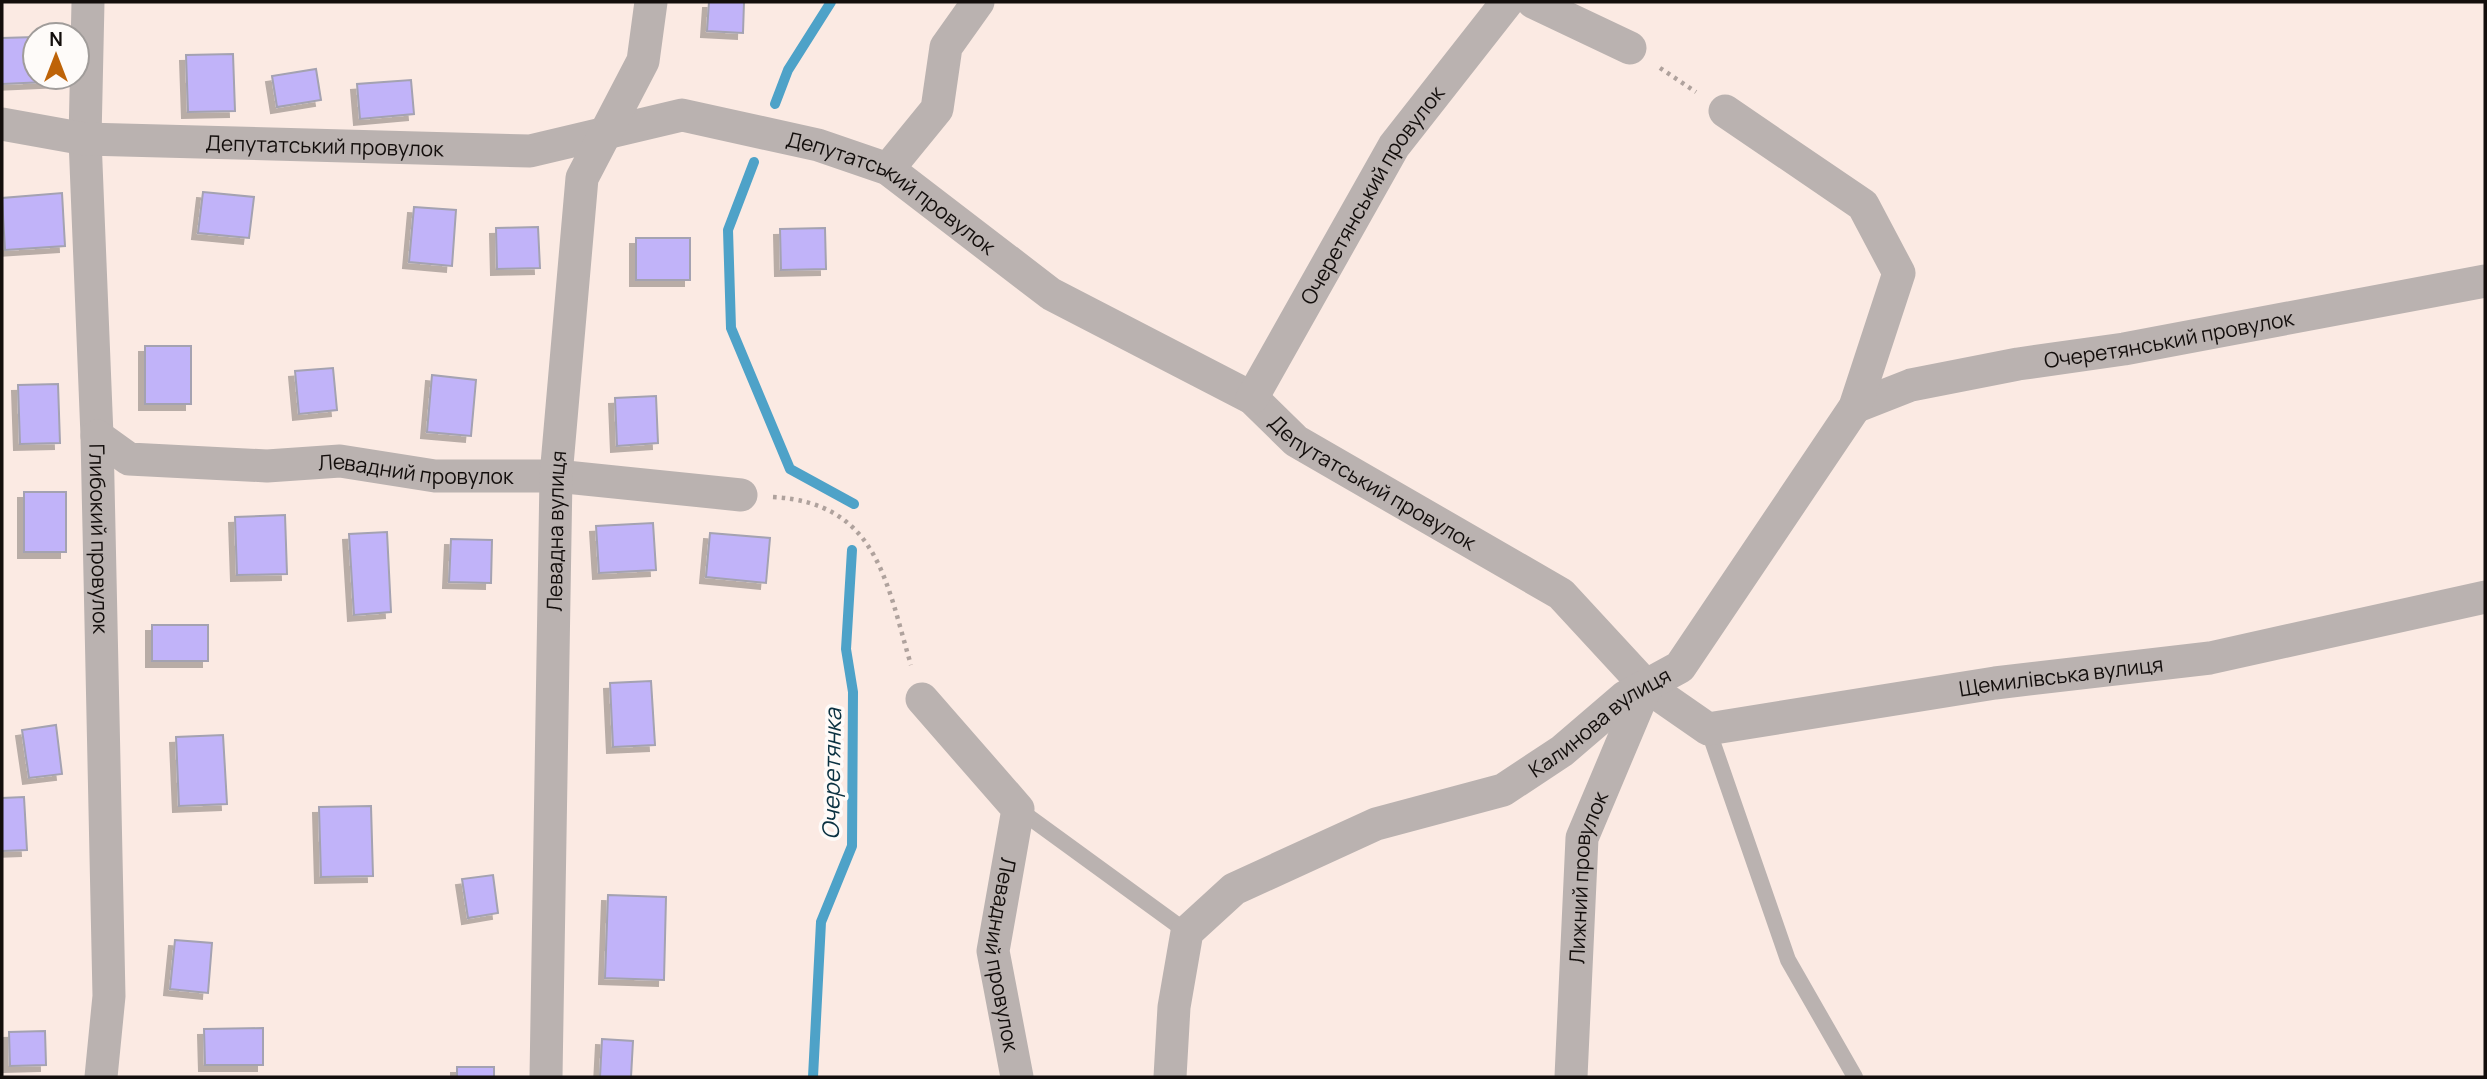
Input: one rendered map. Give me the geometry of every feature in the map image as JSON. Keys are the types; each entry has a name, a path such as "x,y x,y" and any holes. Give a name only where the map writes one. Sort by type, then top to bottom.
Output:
{"street":[{"name":"Глибокий провулок","path":"88,2 85,139 97,436 109,996 101,1077"},
{"name":"Левадна вулиця","path":"546,1077 556,476 582,178 643,61 651,2"},
{"path":"888,169 937,109 946,47 978,2"},
{"name":"Очеретянський провулок","path":"1252,398 1394,146 1507,2"},
{"path":"1532,2 1630,48"},
{"name":"Калинова вулиця","path":"1186,932 1234,889 1376,824 1503,790 1562,751 1625,697 1680,667 1855,407 1899,273 1863,205 1725,111"},
{"name":"Депутатський провулок","path":"2,124 85,139 530,150 682,115 818,145 888,169 1051,294 1252,398 1296,441 1561,594 1646,686"},
{"name":"Очеретянський провулок","path":"1855,407 1911,385 2018,363 2124,349 2485,281"},
{"name":"Левадний провулок","path":"97,436 128,459 267,466 340,461 435,476 556,476 741,495"},
{"name":"Щемилівська вулиця","path":"1708,729 1995,683 2210,658 2485,597"},
{"path":"1646,686 1708,729"},
{"name":"Лижний провулок","path":"1571,1077 1581,838 1646,686"},
{"path":"922,699 1018,809"},
{"name":"Левадний провулок","path":"1017,1077 993,951 1018,809"},
{"path":"1170,1077 1174,1007 1186,932"}],"lane":[{"path":"1708,729 1788,960 1855,1077"},
{"path":"1018,809 1186,932"}],"path":[{"path":"1630,48 1725,111"},
{"path":"741,495 796,498 839,514 855,528 880,562 922,699"}],"building":[{"path":"709,2 744,2 743,33 707,31"},
{"path":"21,37 21,83 2,84 2,38"},
{"path":"233,54 235,111 188,112 186,55"},
{"path":"316,69 321,100 277,107 272,76"},
{"path":"411,80 414,114 360,119 357,84"},
{"path":"203,192 254,197 249,238 198,233"},
{"path":"62,193 65,246 5,250 2,198"},
{"path":"414,207 456,210 452,266 409,262"},
{"path":"538,227 540,268 497,269 496,228"},
{"path":"825,228 826,269 781,270 780,229"},
{"path":"636,238 690,238 690,280 636,280"},
{"path":"145,346 191,346 191,404 145,404"},
{"path":"333,368 337,410 299,414 295,371"},
{"path":"432,375 476,380 471,436 427,432"},
{"path":"58,384 60,443 20,444 18,385"},
{"path":"656,396 658,443 617,446 615,398"},
{"path":"24,492 66,492 66,552 24,552"},
{"path":"285,515 287,574 237,575 235,517"},
{"path":"653,523 656,570 599,573 596,526"},
{"path":"387,532 391,612 354,615 349,534"},
{"path":"710,533 770,538 766,583 706,577"},
{"path":"451,539 492,540 491,583 449,582"},
{"path":"152,625 208,625 208,661 152,661"},
{"path":"651,681 655,745 613,747 610,683"},
{"path":"56,725 62,774 29,778 22,730"},
{"path":"223,735 227,804 179,806 176,737"},
{"path":"24,797 27,850 2,851 2,798"},
{"path":"371,806 373,876 321,877 319,807"},
{"path":"493,875 498,913 468,918 462,879"},
{"path":"608,895 666,897 664,980 605,978"},
{"path":"175,940 212,943 208,993 170,989"},
{"path":"263,1028 263,1065 205,1065 204,1029"},
{"path":"45,1031 46,1065 10,1066 9,1032"},
{"path":"602,1039 633,1041 631,1077 600,1077"},
{"path":"457,1067 494,1067 494,1077 457,1077"}],"waterway":[{"name":"Очеретянка","path":"775,104 788,70 831,2"},
{"name":"Очеретянка","path":"754,162 728,230 731,328 790,469 854,504"},
{"name":"Очеретянка","path":"813,1077 821,922 852,846 853,692 846,649 852,550"}]}
